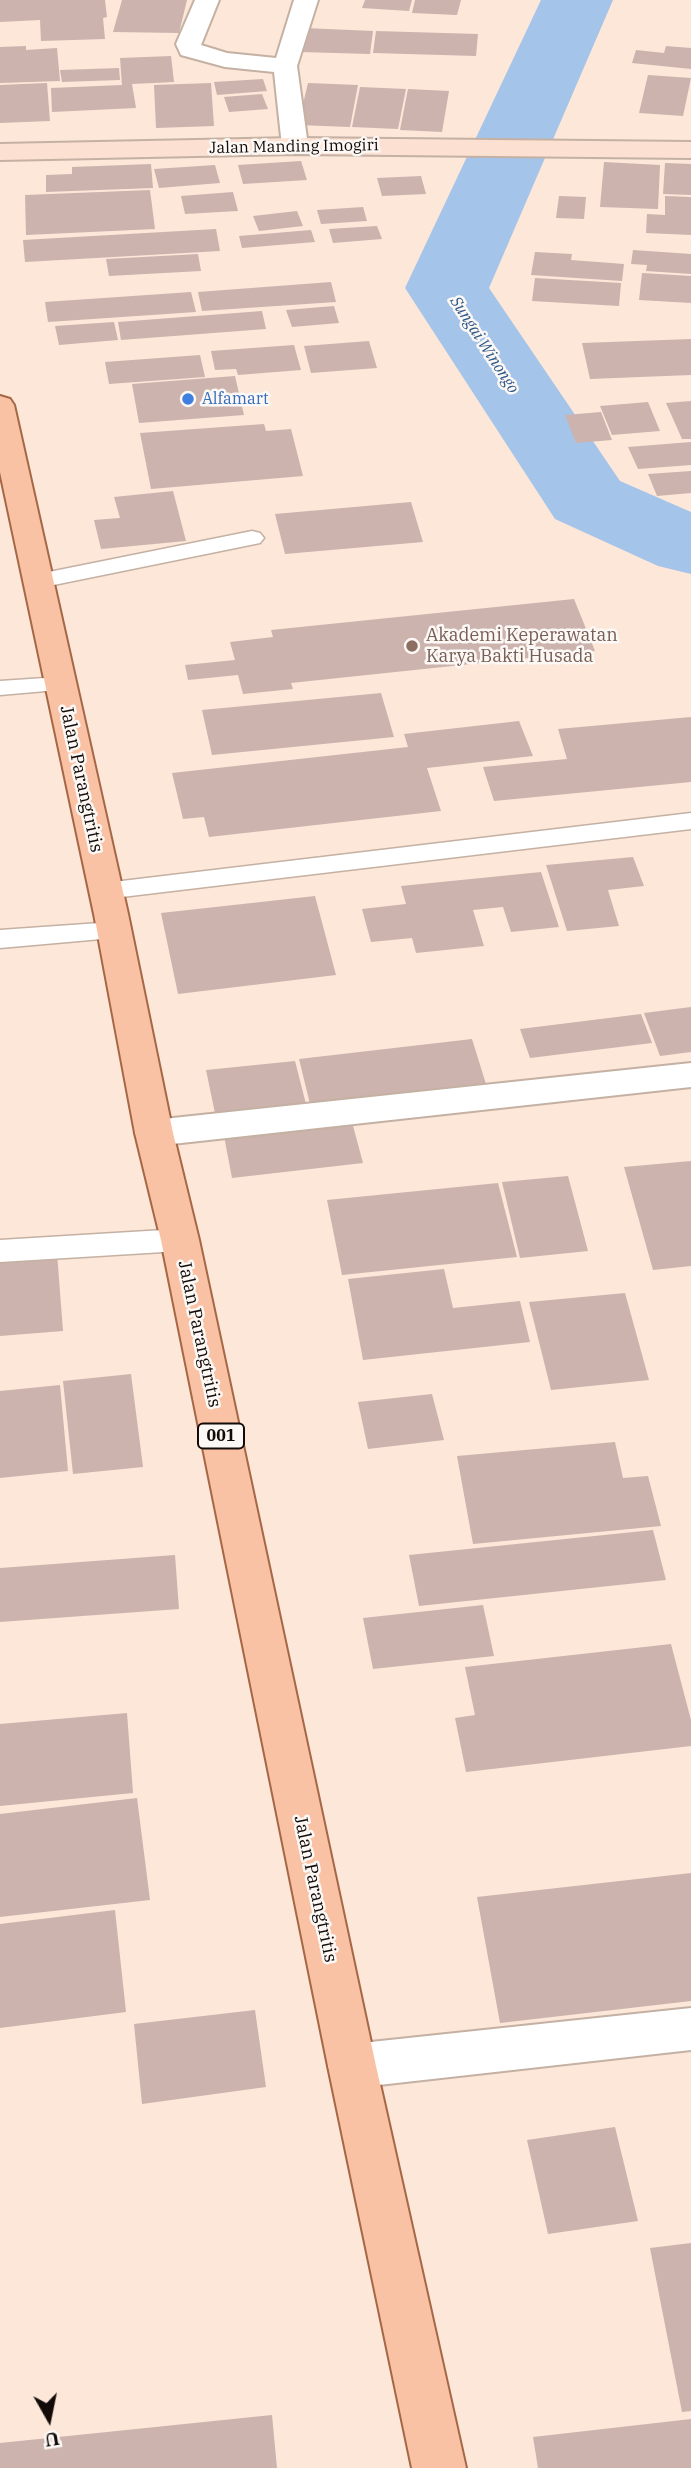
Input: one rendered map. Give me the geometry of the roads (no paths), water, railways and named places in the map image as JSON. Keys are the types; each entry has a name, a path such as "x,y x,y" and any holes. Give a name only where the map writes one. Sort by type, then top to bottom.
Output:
{"main road":[{"name":"Jalan Manding Imogiri","path":"0,152 295,146 691,150"},
{"name":"Jalan Parangtritis","path":"0,405 114,930 154,1133 180,1240 352,2066 439,2468"}],"street":[{"path":"207,0 188,44 191,50 225,60 285,66"},
{"path":"295,146 285,66 306,0"},
{"path":"154,1133 691,1074"},
{"path":"352,2066 691,2029"}],"lane":[{"path":"39,581 252,538"},
{"path":"0,688 60,684"},
{"path":"105,891 691,821"},
{"path":"0,939 114,930"},
{"path":"0,1251 180,1240"}],"waterway":[{"name":"Sungai Winongo","path":"577,0 447,288 587,500 691,546"}],"place":[{"name":"Alfamart","path":"188,399"},
{"name":"Akademi Keperawatan Karya Bakti Husada","path":"412,646"}]}
